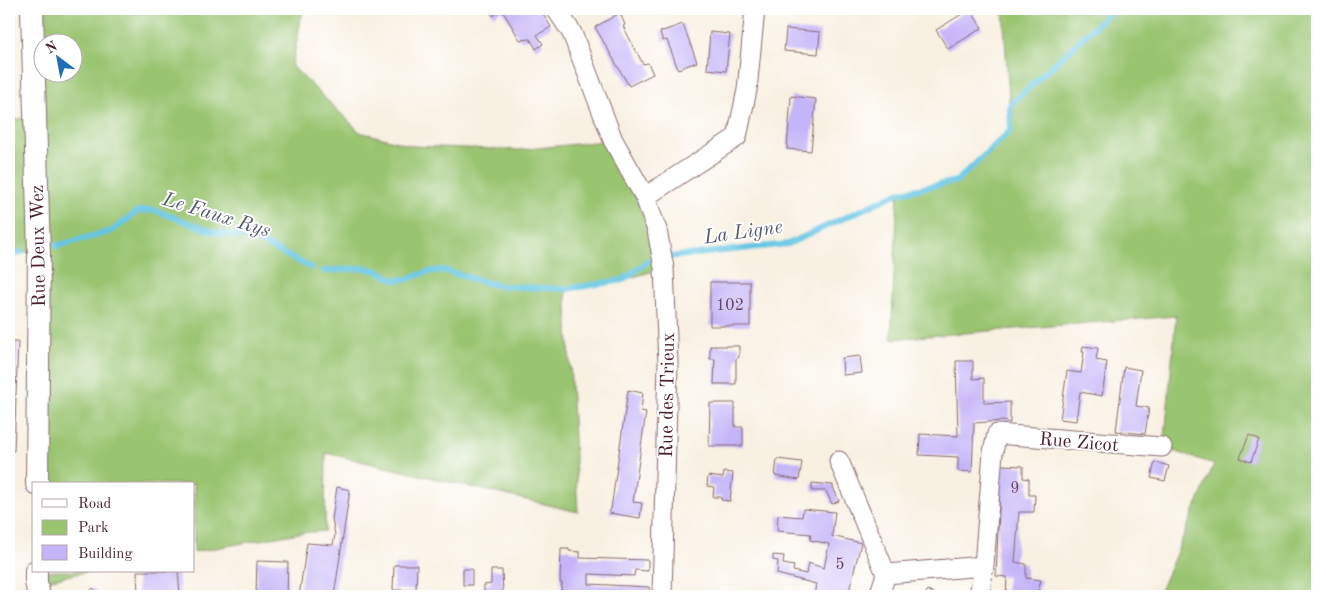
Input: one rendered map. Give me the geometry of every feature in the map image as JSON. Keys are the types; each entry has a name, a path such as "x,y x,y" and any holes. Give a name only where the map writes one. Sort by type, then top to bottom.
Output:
{"street":[{"name":"Rue Deux Wez","path":"32,9 38,253 37,482"},
{"name":"Rue des Trieux","path":"556,9 572,33 613,140 645,198 657,230 664,268 668,362 662,596"},
{"path":"645,198 737,137 747,90 755,9"},
{"name":"Rue Zicot","path":"984,566 996,434 1162,448"},
{"path":"839,461 886,574 879,596"},
{"path":"886,574 984,566 979,596"},
{"path":"36,572 39,596"}],"green space":[{"path":"32,9 303,9 292,66 360,132 413,146 519,150 613,140 664,268 623,280 566,289 578,512 326,453 325,531 299,533 195,552 195,482 37,482 38,253 22,252 9,256 9,121 35,116 34,82 82,82 82,32 33,32"},
{"path":"1003,9 1317,9 1317,596 1158,596 1214,464 1164,448 1176,316 891,339 898,193 957,181 1011,130"},
{"path":"36,572 87,572 36,582"}],"building":[{"path":"490,9 540,9 551,27 537,35 543,44 536,49 530,39 520,40 502,10 493,16"},
{"path":"970,9 982,28 948,49 936,30"},
{"path":"620,13 625,25 623,26 643,64 648,63 653,74 629,86 595,27"},
{"path":"683,24 697,62 678,69 667,40 663,41 660,32"},
{"path":"786,29 820,32 818,54 784,51"},
{"path":"710,32 730,34 726,71 707,69"},
{"path":"791,96 816,99 811,151 787,149"},
{"path":"710,282 750,282 750,326 710,326"},
{"path":"9,286 12,286 11,342 18,342 16,395 9,395"},
{"path":"710,346 739,346 739,357 736,359 736,384 714,384 715,359 710,359"},
{"path":"1083,346 1098,348 1096,360 1107,362 1102,396 1080,392 1076,421 1060,419 1067,371 1081,373"},
{"path":"860,356 862,373 843,375 842,358"},
{"path":"956,361 973,361 973,379 984,378 984,403 1010,402 1010,423 1003,421 974,423 972,472 958,471 958,457 919,455 920,434 958,436"},
{"path":"1124,367 1141,370 1136,406 1149,408 1145,434 1116,431"},
{"path":"628,390 643,393 641,411 646,412 633,502 642,503 640,518 609,513"},
{"path":"9,398 16,398 14,451 9,451"},
{"path":"710,403 735,403 735,427 743,427 743,446 709,446"},
{"path":"1249,435 1259,439 1251,462 1240,458"},
{"path":"777,459 802,462 799,480 775,476"},
{"path":"1155,462 1169,466 1165,481 1151,478"},
{"path":"1001,465 1023,466 1023,478 1029,479 1029,495 1035,495 1034,512 1019,512 1015,562 1026,564 1026,578 1041,580 1038,591 1049,593 1048,596 1006,596 1007,577 996,576"},
{"path":"724,472 733,473 730,501 721,500 721,497 713,497 714,487 707,486 708,476 723,478"},
{"path":"812,483 833,485 839,501 832,504 826,491 812,491"},
{"path":"337,487 350,490 334,596 299,596 307,543 333,545 335,535 332,519"},
{"path":"803,509 835,512 832,536 861,543 849,591 854,592 853,596 814,596 816,584 777,574 778,561 773,560 773,555 784,556 783,564 794,566 793,571 806,574 808,563 824,568 829,544 810,540 811,534 777,531 778,515 802,517"},
{"path":"561,549 580,552 580,558 648,560 648,571 635,570 634,576 589,574 589,584 649,587 650,596 600,596 600,592 561,591"},
{"path":"257,561 288,562 287,596 256,596"},
{"path":"394,565 417,565 416,590 393,590"},
{"path":"463,569 472,569 472,585 463,585"},
{"path":"491,570 502,570 503,596 484,596 484,585 491,584"},
{"path":"137,572 178,572 180,596 138,596"},
{"path":"93,588 100,595 103,596 85,596"},
{"path":"928,590 938,596 924,596"}],"waterway":[{"name":"La Ligne","path":"324,271 365,268 381,272 396,280 443,270 501,286 566,289 623,280 651,259 788,244 898,193 957,181 1011,130 1010,105 1114,9"},
{"name":"Le Faux Rys","path":"56,246 112,231 138,211 154,210 214,232 243,237 262,243 312,268"},
{"name":"Le Faux Rys","path":"9,256 22,252"}]}
